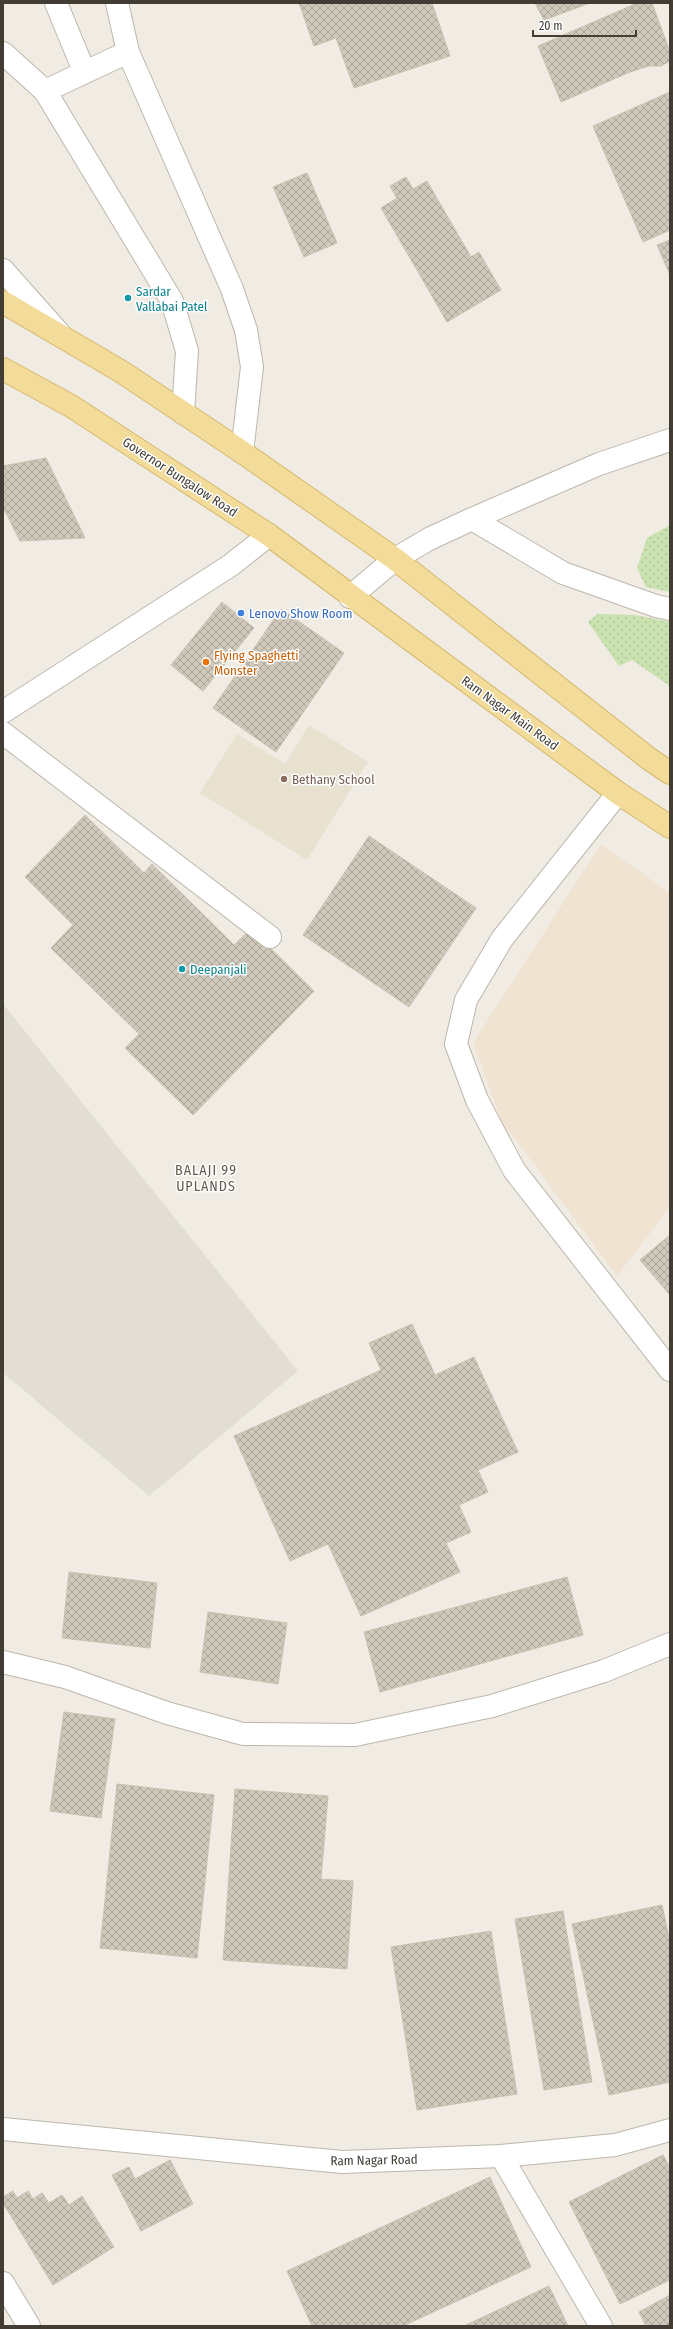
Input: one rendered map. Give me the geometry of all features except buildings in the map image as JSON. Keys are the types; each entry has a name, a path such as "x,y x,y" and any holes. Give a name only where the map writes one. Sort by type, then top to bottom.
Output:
{"main road":[{"path":"3,302 122,372 242,452 395,559 648,758 670,772"},
{"name":"Governor Bungalow Road","path":"3,369 71,406 269,535 350,597"},
{"name":"Ram Nagar Main Road","path":"350,597 618,792 670,827"}],"street":[{"path":"56,3 84,71"},
{"path":"118,3 128,52 232,289 246,330 252,367 242,452"},
{"path":"45,91 84,71 128,52"},
{"path":"3,53 45,91 172,300 187,351 183,413"},
{"path":"3,270 61,335"},
{"path":"350,597 395,559 472,519 599,464 670,440"},
{"path":"472,519 563,573 656,606 670,609"},
{"path":"3,712 231,565 269,535"},
{"path":"3,733 270,937"},
{"path":"618,792 502,939 466,1000 456,1044 477,1100 514,1170 670,1370"},
{"path":"3,1662 65,1677 167,1713 243,1734 355,1735 492,1706 604,1671 670,1644"},
{"name":"Ram Nagar Road","path":"3,2129 342,2162 501,2156 615,2145 670,2130"},
{"path":"501,2156 601,2326"},
{"path":"3,2283 29,2326"}],"shaded area":[{"name":"Bethany School","path":"309,725 368,762 307,860 200,793 237,734 285,764"},
{"path":"601,844 670,893 670,1207 617,1276 501,1120 473,1043"},
{"name":"BALAJI 99 UPLANDS","path":"3,1004 298,1371 149,1496 3,1373"}],"green space":[{"path":"670,525 670,592 646,587 637,568 647,538"},
{"path":"597,614 636,615 670,622 670,686 632,660 619,666 588,622"}],"place":[{"name":"Sardar Vallabai Patel","path":"128,298"},
{"name":"Lenovo Show Room","path":"241,613"},
{"name":"Flying Spaghetti Monster","path":"206,662"},
{"name":"Bethany School","path":"284,779"},
{"name":"Deepanjali","path":"182,969"}],"district":[{"name":"BALAJI 99 UPLANDS","path":"206,1178"}]}
